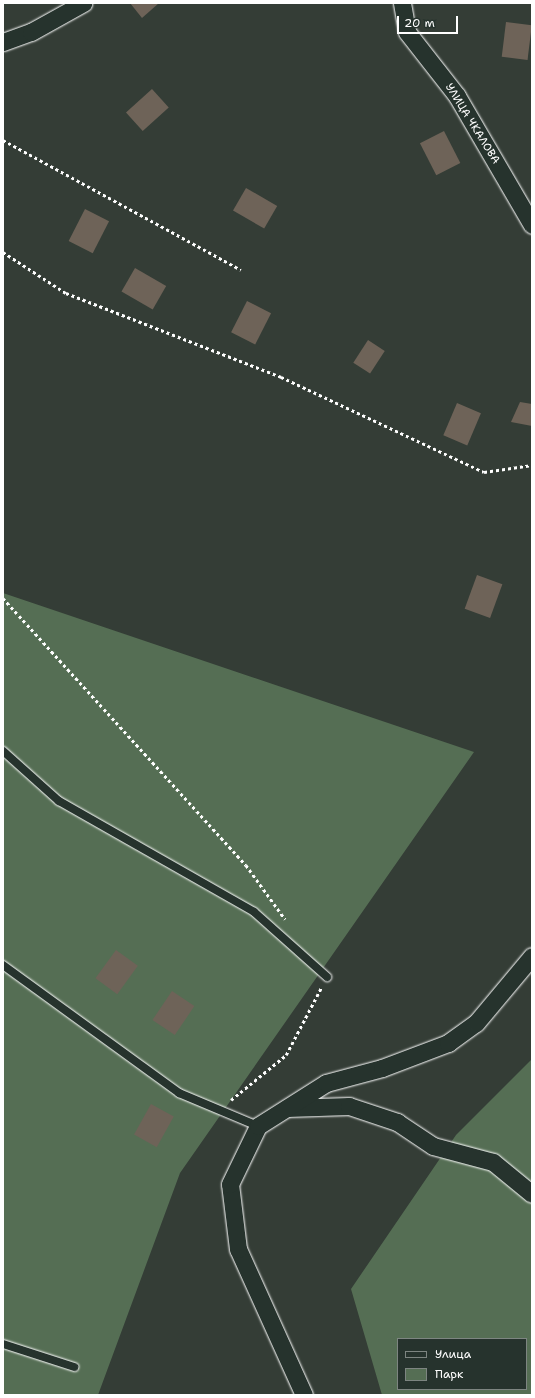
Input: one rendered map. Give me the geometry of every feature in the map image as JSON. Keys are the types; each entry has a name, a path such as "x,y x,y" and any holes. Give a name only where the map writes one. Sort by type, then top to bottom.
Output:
{"street":[{"path":"3,42 31,32 83,3"},
{"name":"УЛИЦА ЧКАЛОВА","path":"402,3 407,32 457,96 532,225"},
{"path":"304,1395 238,1249 230,1184 258,1126 326,1083 382,1068 448,1043 476,1023 532,956"},
{"path":"287,1108 349,1106 397,1122 433,1146 493,1162 532,1194"}],"lane":[{"path":"3,751 59,801 254,912 327,977"},
{"path":"3,965 180,1093 258,1126"},
{"path":"3,1344 74,1367"}],"path":[{"path":"3,140 241,270"},
{"path":"3,252 66,293 281,377 484,472 532,465"},
{"path":"3,598 246,865 286,921"},
{"path":"219,1109 286,1055 327,977"}],"green space":[{"path":"3,593 474,752 180,1173 98,1395 3,1395"},
{"path":"532,1059 532,1395 382,1395 351,1289 456,1135"}],"building":[{"path":"130,3 159,3 142,18"},
{"path":"506,22 532,25 528,60 502,57"},
{"path":"152,89 169,108 143,131 126,112"},
{"path":"444,131 460,163 436,175 420,143"},
{"path":"246,188 277,206 264,229 233,211"},
{"path":"85,209 109,221 93,253 69,241"},
{"path":"135,268 166,286 153,309 122,291"},
{"path":"247,301 271,313 255,344 231,332"},
{"path":"368,340 385,351 370,374 353,363"},
{"path":"520,402 532,404 532,426 511,422"},
{"path":"457,403 481,413 467,445 443,435"},
{"path":"477,575 502,584 490,618 465,609"},
{"path":"116,950 138,966 117,994 95,978"},
{"path":"172,991 194,1006 175,1035 152,1020"},
{"path":"151,1104 174,1117 157,1147 134,1135"}]}
